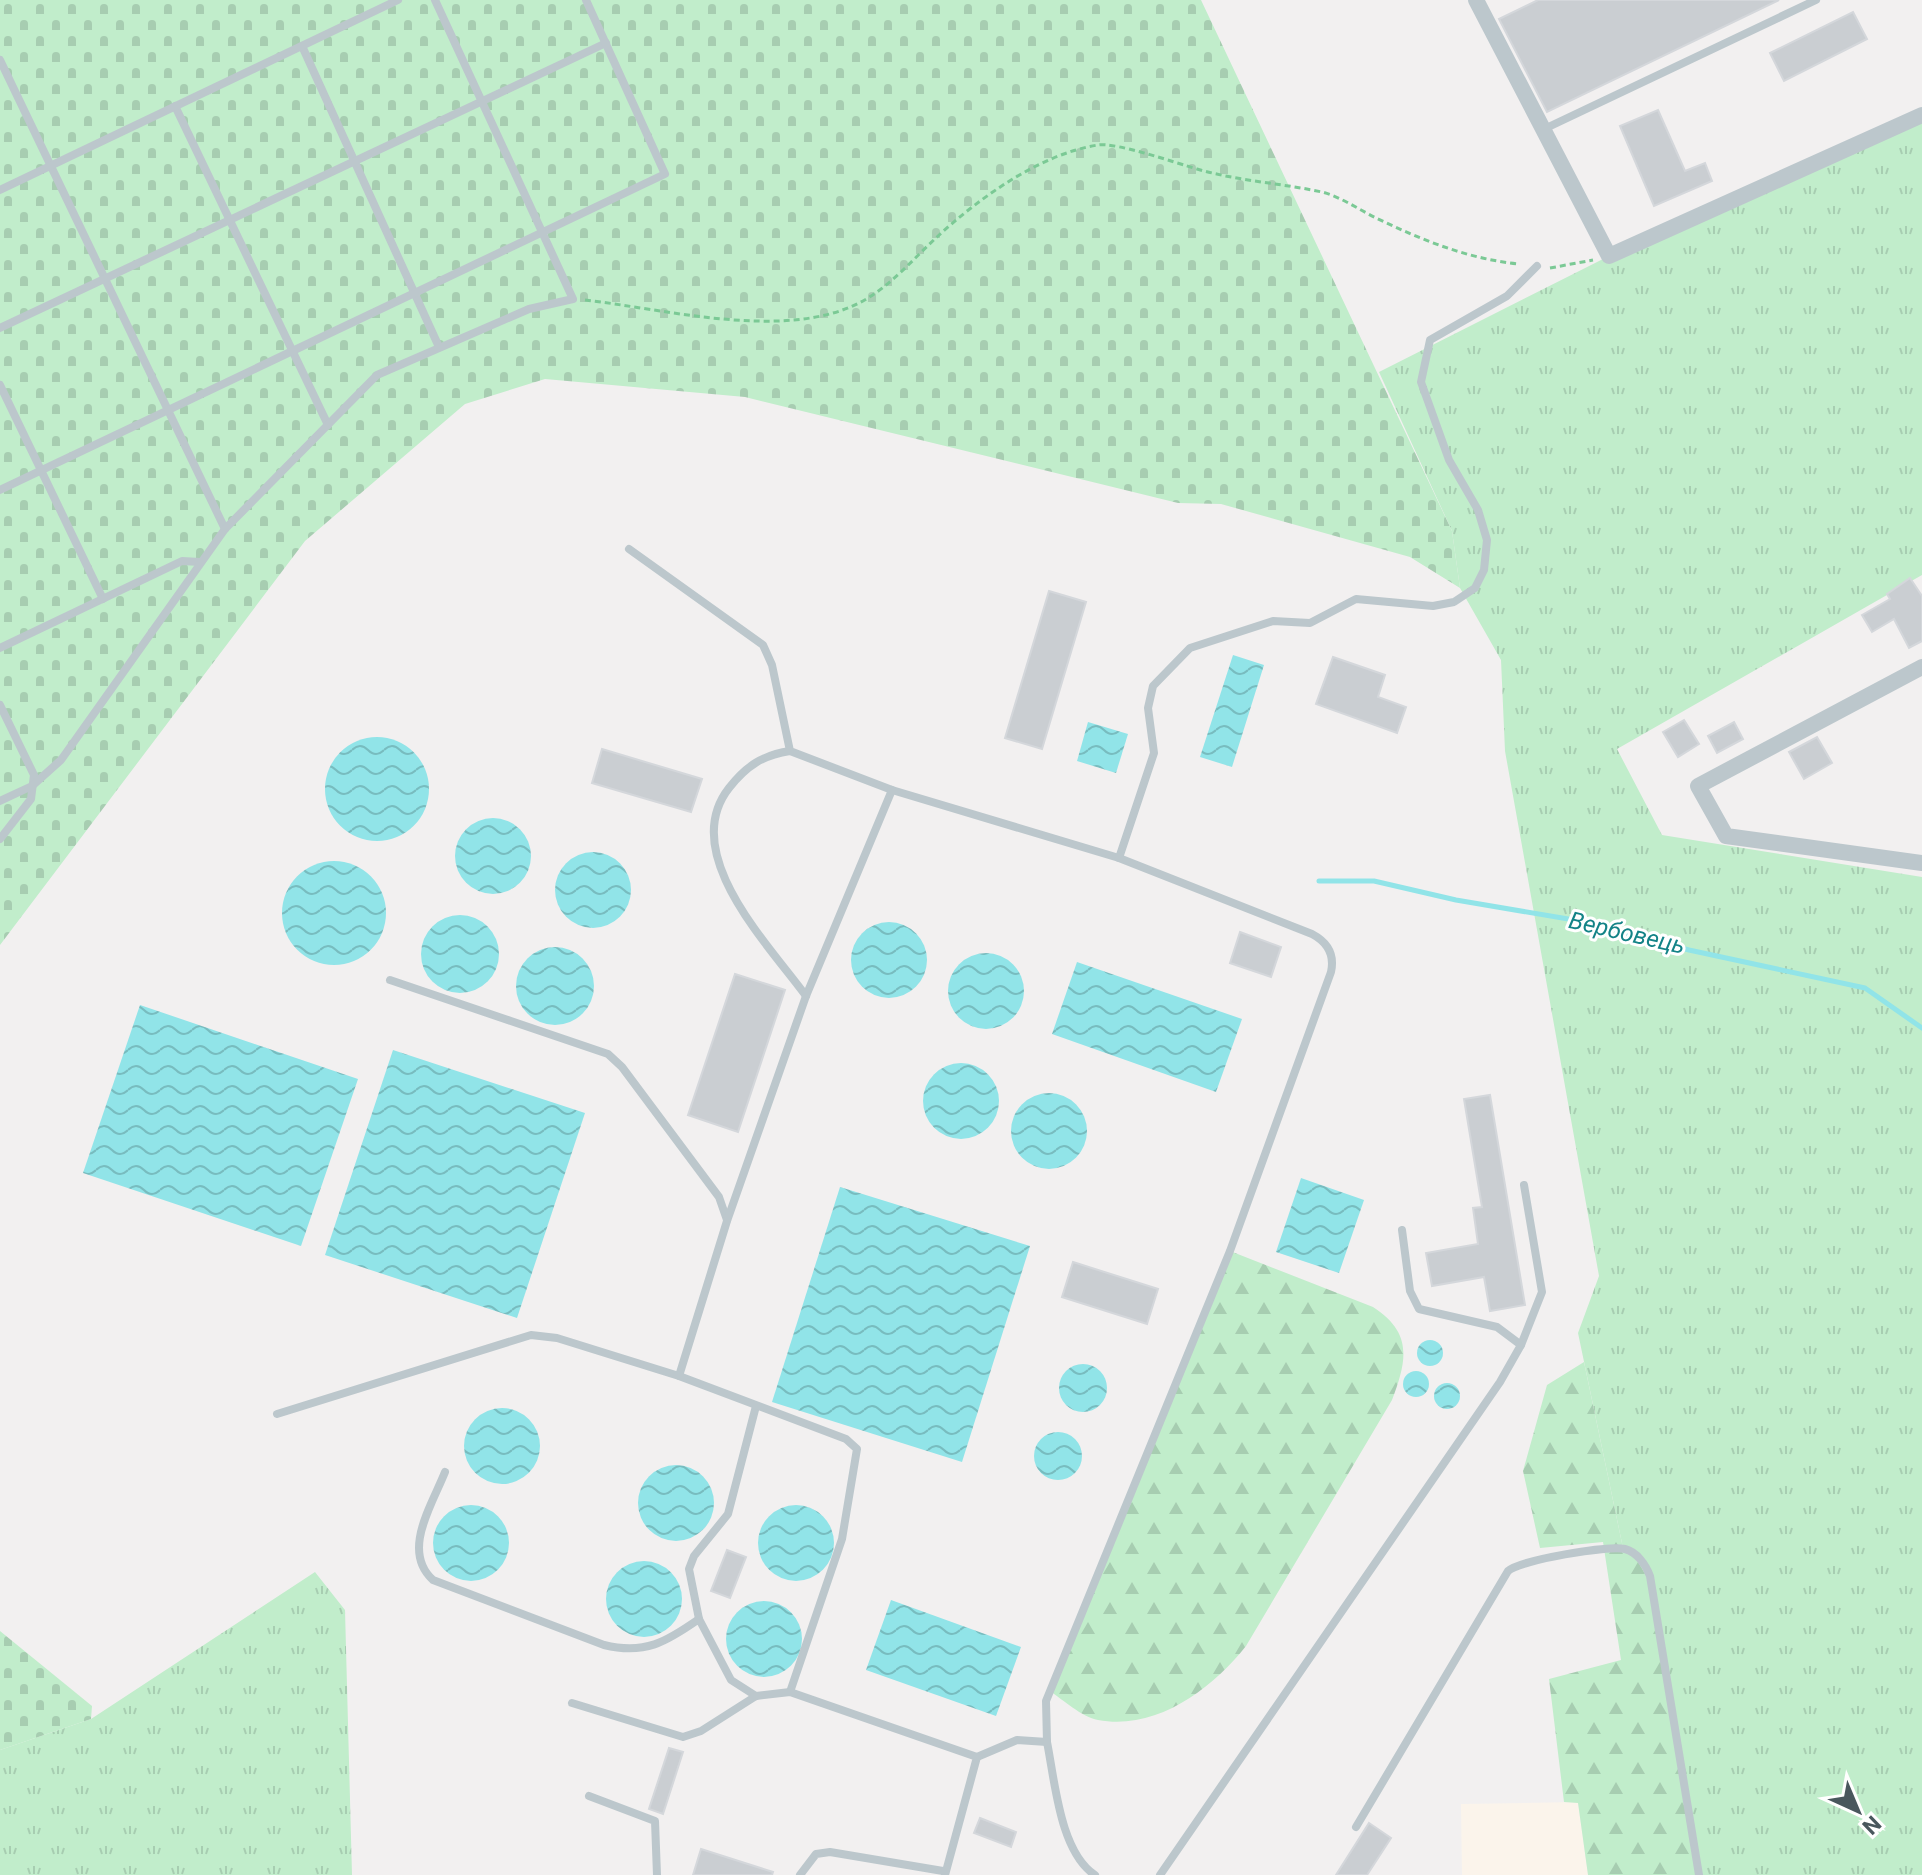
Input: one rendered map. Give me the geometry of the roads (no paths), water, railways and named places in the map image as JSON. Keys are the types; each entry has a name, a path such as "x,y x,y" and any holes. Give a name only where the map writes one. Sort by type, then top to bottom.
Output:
{"street":[{"path":"1476,0 1609,256 1922,115"},
{"path":"1922,667 1698,786 1726,836 1922,863"}],"lane":[{"path":"0,190 398,0"},
{"path":"0,801 32,786 61,760 225,529 377,375 529,309 573,299 539,232 435,0"},
{"path":"0,490 665,174 586,0"},
{"path":"1542,130 1816,0"},
{"path":"0,328 480,99 606,43"},
{"path":"302,46 439,347"},
{"path":"0,60 225,529"},
{"path":"175,106 328,425"},
{"path":"1119,858 1154,753 1148,708 1153,686 1190,648 1273,621 1310,623 1356,599 1433,606 1454,602 1475,588 1487,556 1484,525 1449,460 1421,382 1422,365 1430,340 1507,296 1537,266"},
{"path":"0,385 103,599"},
{"path":"629,549 763,645 772,665 790,751"},
{"path":"0,648 182,561 200,562"},
{"path":"0,705 34,775 31,799 0,839"},
{"path":"806,996 729,888 713,842 716,808 732,784 752,764 790,751 892,790 1119,858 1312,934 1329,949 1333,964 1230,1251 1045,1709 1047,1742 1070,1846 1080,1862 1095,1875"},
{"path":"679,1376 727,1221 806,996 892,790"},
{"path":"390,980 608,1054 622,1067 719,1197 727,1221"},
{"path":"1160,1875 1491,1395 1521,1345 1542,1292 1524,1185"},
{"path":"1402,1230 1410,1291 1419,1309 1497,1327 1521,1345"},
{"path":"277,1414 531,1335 547,1335 679,1376 846,1439 858,1454 842,1539 790,1692"},
{"path":"756,1406 728,1514 694,1556 689,1569 699,1619 731,1680 756,1696"},
{"path":"445,1472 416,1552 420,1566 433,1580 604,1645 627,1650 654,1647 699,1619"},
{"path":"1356,1827 1508,1571 1526,1560 1623,1548 1639,1558 1650,1576 1699,1875"},
{"path":"572,1703 683,1737 701,1731 756,1696 790,1692 977,1757 1017,1740 1047,1742"},
{"path":"800,1875 816,1854 830,1852 944,1873 977,1757"},
{"path":"589,1796 655,1821 658,1830 657,1875"}],"water":[{"path":"1233,655 1264,665 1232,767 1200,757"},
{"path":"1088,722 1128,734 1116,773 1077,761"},
{"path":"377,737 397,741 414,752 425,769 429,789 425,809 414,826 397,837 377,841 357,837 340,826 329,809 325,789 329,769 340,752 357,741"},
{"path":"486,818 500,818 514,824 525,835 531,856 528,871 520,883 500,894 486,894 472,888 461,877 455,863 455,849 461,835 472,824"},
{"path":"586,852 600,852 614,858 625,869 631,890 628,905 620,917 600,928 586,928 572,922 561,911 555,897 555,883 561,869 572,858"},
{"path":"334,861 354,865 371,876 382,893 386,913 382,933 371,950 354,961 334,965 314,961 297,950 286,933 282,913 286,893 297,876 314,865"},
{"path":"460,915 475,918 487,927 496,939 499,954 496,969 487,981 475,990 460,993 445,990 433,981 424,969 421,954 424,939 433,927 445,918"},
{"path":"882,922 896,922 910,928 921,939 927,960 924,975 916,987 896,998 882,998 868,992 857,981 851,967 851,953 857,939 868,928"},
{"path":"555,947 570,950 582,959 591,971 594,986 591,1001 582,1013 570,1022 555,1025 540,1022 528,1013 519,1001 516,986 519,971 528,959 540,950"},
{"path":"979,953 993,953 1007,959 1018,970 1024,991 1021,1006 1013,1018 993,1029 979,1029 965,1023 954,1012 948,998 948,984 954,970 965,959"},
{"path":"1077,962 1242,1019 1216,1092 1052,1034"},
{"path":"140,1005 358,1079 301,1246 83,1173"},
{"path":"393,1050 585,1113 517,1318 325,1255"},
{"path":"954,1063 968,1063 982,1069 993,1080 999,1101 996,1116 988,1128 968,1139 954,1139 940,1133 929,1122 923,1108 923,1094 929,1080 940,1069"},
{"path":"1042,1093 1056,1093 1070,1099 1081,1110 1087,1131 1084,1146 1076,1158 1056,1169 1042,1169 1028,1163 1017,1152 1011,1138 1011,1124 1017,1110 1028,1099"},
{"path":"1301,1178 1364,1200 1339,1273 1276,1252"},
{"path":"840,1187 1030,1246 962,1462 772,1402"},
{"path":"1430,1340 1439,1344 1443,1353 1439,1362 1430,1366 1421,1362 1417,1353 1421,1344"},
{"path":"1083,1364 1092,1365 1100,1371 1106,1379 1106,1397 1100,1405 1092,1411 1083,1412 1074,1411 1066,1405 1060,1397 1059,1388 1060,1379 1066,1371 1074,1365"},
{"path":"1416,1371 1425,1375 1429,1384 1425,1393 1416,1397 1407,1393 1403,1384 1407,1375"},
{"path":"1447,1383 1456,1387 1460,1396 1456,1405 1447,1409 1438,1405 1434,1396 1438,1387"},
{"path":"495,1408 509,1408 523,1414 534,1425 540,1446 537,1461 529,1473 509,1484 495,1484 481,1478 470,1467 464,1453 464,1439 470,1425 481,1414"},
{"path":"1058,1432 1067,1433 1075,1439 1081,1447 1081,1465 1075,1473 1067,1479 1058,1480 1049,1479 1041,1473 1035,1465 1034,1456 1035,1447 1041,1439 1049,1433"},
{"path":"669,1465 683,1465 697,1471 708,1482 714,1503 711,1518 703,1530 683,1541 669,1541 655,1535 644,1524 638,1510 638,1496 644,1482 655,1471"},
{"path":"464,1505 478,1505 492,1511 503,1522 509,1543 506,1558 498,1570 478,1581 464,1581 450,1575 439,1564 433,1550 433,1536 439,1522 450,1511"},
{"path":"789,1505 803,1505 817,1511 828,1522 834,1543 831,1558 823,1570 803,1581 789,1581 775,1575 764,1564 758,1550 758,1536 764,1522 775,1511"},
{"path":"637,1561 651,1561 665,1567 676,1578 682,1599 679,1614 671,1626 651,1637 637,1637 623,1631 612,1620 606,1606 606,1592 612,1578 623,1567"},
{"path":"891,1600 1021,1647 996,1716 866,1670"},
{"path":"757,1601 771,1601 785,1607 796,1618 802,1639 799,1654 791,1666 771,1677 757,1677 743,1671 732,1660 726,1646 726,1632 732,1618 743,1607"}],"waterway":[{"name":"Вербовець","path":"1319,881 1374,881 1456,900 1586,922 1689,950 1865,988 1922,1028"}]}
